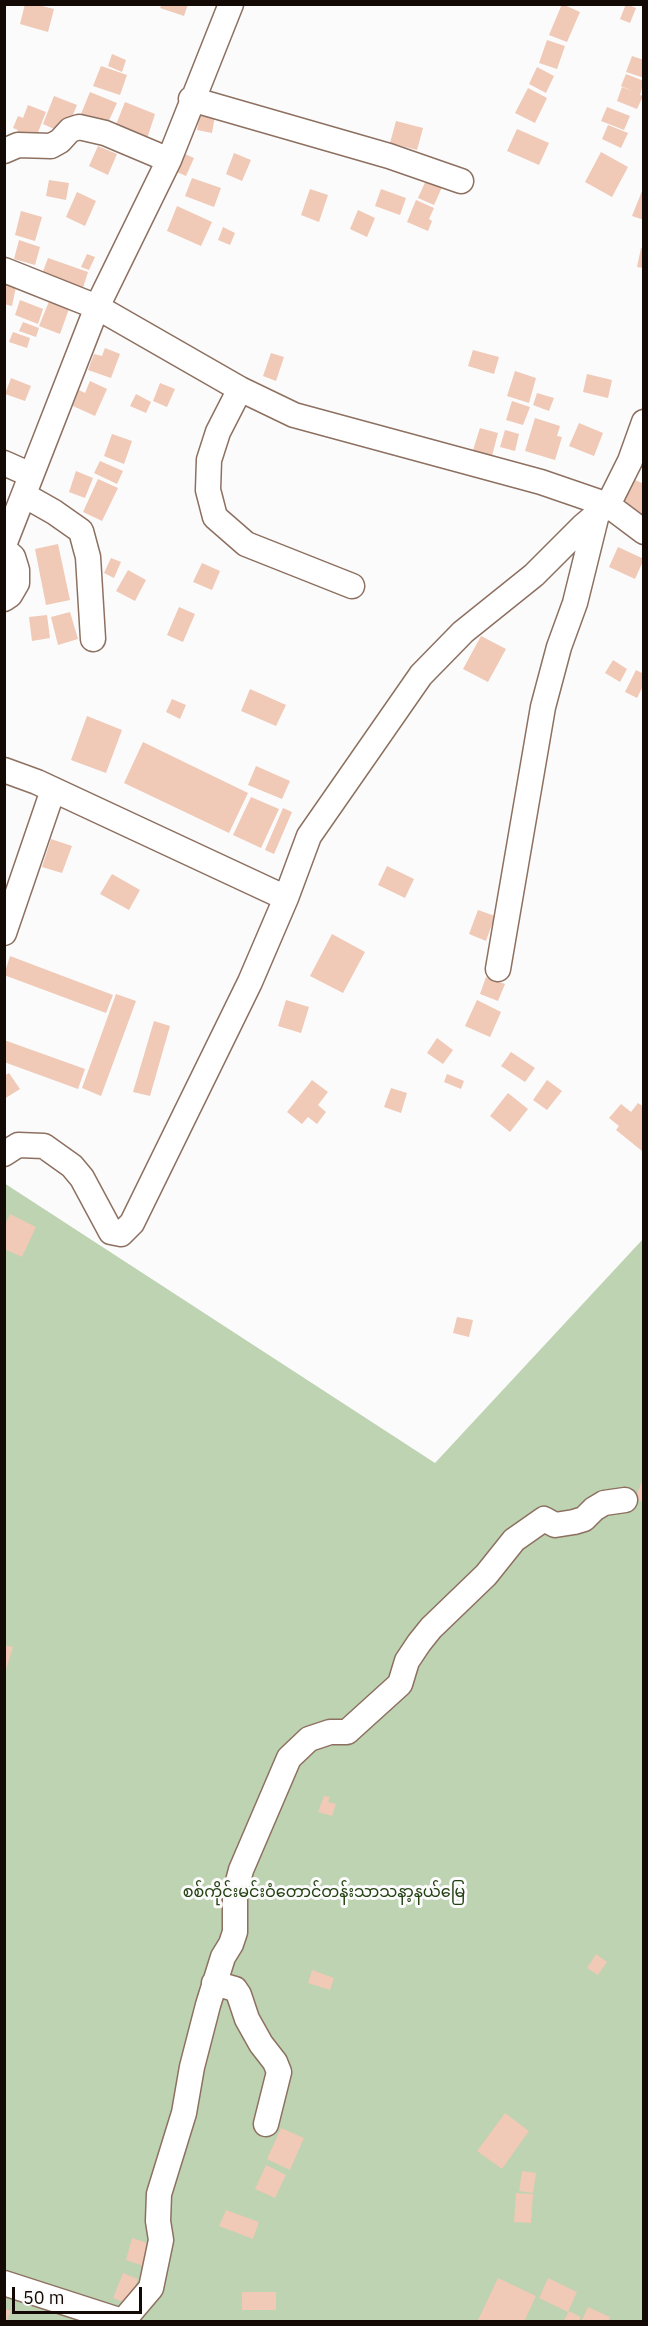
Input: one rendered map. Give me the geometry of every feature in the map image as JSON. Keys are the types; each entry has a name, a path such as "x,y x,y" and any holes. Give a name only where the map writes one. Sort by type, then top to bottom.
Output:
{"street":[{"path":"4,545 97,307 169,160 231,4"},
{"path":"192,99 389,156 461,181"},
{"path":"4,151 18,145 51,146 60,141 70,130 79,127 105,133 169,160"},
{"path":"4,270 97,307 240,389 294,415 541,482 603,509 624,515 644,532"},
{"path":"240,389 218,432 209,460 208,490 215,518 246,544 352,586"},
{"path":"498,969 543,707 559,647 603,509 630,461 644,422"},
{"path":"4,463 54,512 81,531 88,557 93,639"},
{"path":"4,1154 18,1146 44,1146 72,1166 82,1178 111,1232 121,1234 132,1223 250,982 309,837 421,675 463,632 534,575 603,509"},
{"path":"4,549 13,557 18,570 16,583 10,595 4,599"},
{"path":"4,770 53,790 286,898"},
{"path":"4,933 53,790"},
{"path":"4,2283 124,2321 152,2288 161,2240 158,2221 159,2194 184,2113 192,2067 214,1983 235,1932 235,1893 241,1870 289,1758 309,1739 330,1732 347,1732 400,1684 407,1661 419,1643 486,1575 514,1540 544,1519 555,1525 574,1522 584,1519 604,1503 625,1500"},
{"path":"214,1983 235,1989 247,2019 279,2072 266,2124"}],"green space":[{"name":"စစ်ကိုင်းမင်းဝံတောင်တန်းသာသနာ့နယ်မြေ","path":"4,1183 435,1463 643,1239 643,2321 5,2321"}],"building":[{"path":"25,4 54,9 48,32 20,24"},
{"path":"162,4 188,4 184,16 160,8"},
{"path":"562,4 580,12 567,42 549,35"},
{"path":"626,4 636,8 630,23 620,19"},
{"path":"547,40 565,46 557,69 539,63"},
{"path":"112,54 126,60 122,72 108,66"},
{"path":"632,56 644,60 644,78 626,72"},
{"path":"101,66 127,75 120,95 93,86"},
{"path":"537,67 554,76 546,93 529,84"},
{"path":"626,74 644,81 640,95 643,96 637,109 617,101 622,87 635,92 621,86"},
{"path":"528,88 547,98 535,123 515,113"},
{"path":"90,92 117,103 107,125 81,114"},
{"path":"54,96 77,105 65,134 43,124"},
{"path":"125,102 155,114 145,145 113,132"},
{"path":"28,105 46,112 33,145 15,138 18,130 13,128 18,116 23,118"},
{"path":"607,107 630,116 624,130 601,121"},
{"path":"201,108 216,110 212,133 197,130"},
{"path":"396,121 423,128 417,150 390,143"},
{"path":"608,125 628,133 621,148 602,139"},
{"path":"517,129 549,143 539,165 507,151"},
{"path":"98,146 117,154 108,175 89,166"},
{"path":"176,150 194,158 186,176 168,168"},
{"path":"601,152 628,167 612,197 585,182"},
{"path":"234,153 251,160 242,181 226,174"},
{"path":"192,178 221,188 214,207 185,196"},
{"path":"427,178 443,185 434,205 418,198"},
{"path":"49,180 69,183 66,200 46,196"},
{"path":"644,186 644,220 632,216"},
{"path":"310,189 328,195 319,222 301,215"},
{"path":"381,189 406,198 400,215 375,206"},
{"path":"77,192 96,201 85,226 66,217"},
{"path":"416,200 434,208 429,219 432,221 428,231 407,222"},
{"path":"177,206 212,222 201,246 167,231"},
{"path":"358,210 375,218 367,237 350,229"},
{"path":"21,211 42,217 35,241 15,235"},
{"path":"223,227 235,233 230,245 218,240"},
{"path":"19,240 40,247 35,265 14,259"},
{"path":"641,248 644,249 644,268 637,267"},
{"path":"87,254 95,257 89,270 81,267"},
{"path":"48,258 88,272 83,288 42,274"},
{"path":"4,279 17,282 12,306 4,304"},
{"path":"50,299 70,306 60,334 39,326"},
{"path":"20,300 43,309 38,324 15,315"},
{"path":"23,322 39,328 36,337 19,331"},
{"path":"13,332 30,338 27,348 9,342"},
{"path":"105,348 120,354 111,378 88,370 94,354 102,356"},
{"path":"473,350 499,357 494,374 468,366"},
{"path":"271,353 284,357 276,381 263,376"},
{"path":"515,371 536,378 529,403 507,396"},
{"path":"587,374 612,380 608,398 583,392"},
{"path":"11,378 31,386 25,401 5,394"},
{"path":"90,381 107,389 95,416 73,406 79,390 85,393"},
{"path":"160,383 175,389 167,407 153,401"},
{"path":"537,393 554,398 549,411 533,405"},
{"path":"136,394 151,402 146,413 130,406"},
{"path":"512,401 530,407 523,425 506,420"},
{"path":"535,418 560,426 557,436 562,437 555,460 525,451"},
{"path":"579,423 603,433 594,456 569,446"},
{"path":"480,428 498,433 492,456 473,450"},
{"path":"505,430 519,434 515,451 500,447"},
{"path":"112,434 132,441 124,464 104,456"},
{"path":"100,461 123,471 117,484 94,473"},
{"path":"76,471 93,478 85,498 69,492"},
{"path":"631,478 644,484 644,519 617,506"},
{"path":"98,479 118,488 102,521 83,512"},
{"path":"58,544 70,600 46,605 35,549"},
{"path":"618,547 644,559 635,579 609,567"},
{"path":"111,558 121,562 114,578 104,573"},
{"path":"202,563 220,571 212,590 193,582"},
{"path":"128,570 146,580 135,601 116,591"},
{"path":"179,607 195,614 183,642 167,635"},
{"path":"70,612 78,639 58,645 51,617"},
{"path":"47,615 50,638 32,641 29,617"},
{"path":"481,636 506,649 488,682 463,669"},
{"path":"613,660 627,669 620,682 605,673"},
{"path":"636,670 644,674 644,684 637,698 625,692"},
{"path":"250,689 286,705 276,726 241,711"},
{"path":"172,699 186,705 180,719 166,712"},
{"path":"87,716 122,730 106,773 71,760"},
{"path":"143,742 248,793 229,833 124,783"},
{"path":"256,766 290,781 282,799 248,785"},
{"path":"251,797 279,809 261,848 233,835"},
{"path":"283,808 292,812 274,854 265,850"},
{"path":"51,839 72,846 62,873 42,867"},
{"path":"387,866 414,879 405,898 378,885"},
{"path":"112,874 140,890 129,910 100,894"},
{"path":"478,910 495,916 486,941 469,934"},
{"path":"332,934 365,952 343,993 310,976"},
{"path":"10,956 113,995 106,1013 4,975"},
{"path":"486,977 505,984 498,1001 480,994"},
{"path":"116,994 136,1001 101,1096 82,1088"},
{"path":"286,1000 309,1007 301,1033 278,1026"},
{"path":"477,1000 501,1012 490,1037 465,1026"},
{"path":"154,1021 170,1026 150,1096 133,1092"},
{"path":"437,1038 453,1050 443,1064 427,1053"},
{"path":"4,1040 85,1069 78,1089 4,1062"},
{"path":"511,1052 535,1068 525,1082 501,1066"},
{"path":"9,1073 20,1089 4,1099 4,1076"},
{"path":"447,1074 464,1081 461,1089 444,1082"},
{"path":"312,1080 328,1092 318,1105 326,1112 317,1124 308,1117 302,1124 287,1112"},
{"path":"547,1080 562,1091 547,1110 533,1100"},
{"path":"391,1088 407,1093 401,1113 384,1107"},
{"path":"508,1093 528,1109 510,1132 490,1116"},
{"path":"638,1103 644,1107 642,1151 616,1130 619,1126 609,1118 621,1104 631,1112"},
{"path":"10,1214 36,1227 22,1257 4,1249 4,1227"},
{"path":"457,1317 473,1320 469,1337 453,1333"},
{"path":"641,1483 644,1484 643,1502 635,1499"},
{"path":"4,1645 13,1647 5,1673 4,1672"},
{"path":"324,1796 330,1797 328,1802 336,1804 332,1816 318,1812"},
{"path":"596,1954 607,1962 598,1975 587,1968"},
{"path":"312,1970 334,1978 330,1990 308,1983"},
{"path":"505,2113 529,2131 502,2169 477,2151"},
{"path":"281,2128 304,2138 290,2170 267,2159"},
{"path":"266,2165 286,2175 275,2198 255,2189"},
{"path":"522,2171 536,2173 533,2193 519,2191"},
{"path":"516,2193 533,2194 531,2223 514,2222"},
{"path":"226,2210 259,2222 253,2239 219,2226"},
{"path":"132,2238 151,2244 144,2266 126,2260"},
{"path":"123,2273 138,2279 128,2304 113,2298"},
{"path":"498,2278 536,2296 524,2322 477,2322"},
{"path":"548,2278 577,2292 568,2312 539,2298"},
{"path":"242,2292 276,2292 276,2310 242,2310"},
{"path":"588,2307 610,2317 608,2322 581,2322"},
{"path":"4,2308 11,2311 7,2320 12,2322 4,2322"},
{"path":"569,2311 581,2317 578,2322 563,2322"}]}
